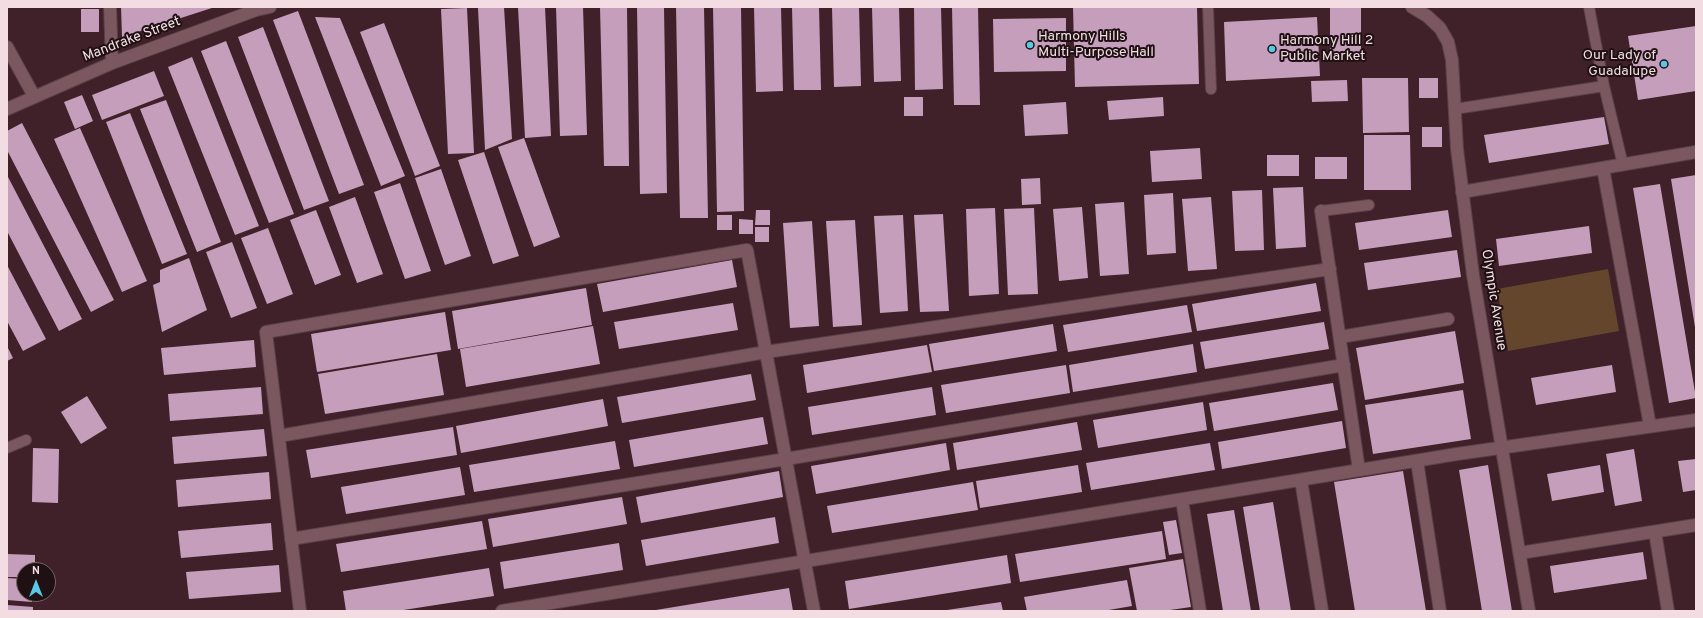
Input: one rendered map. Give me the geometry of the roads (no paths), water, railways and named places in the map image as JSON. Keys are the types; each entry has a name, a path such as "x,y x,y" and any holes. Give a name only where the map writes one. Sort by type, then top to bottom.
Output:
{"street":[{"path":"110,7 112,63"},
{"name":"Mandrake Street","path":"7,109 112,63 256,10 270,7"},
{"name":"Olympic Avenue","path":"1412,7 1427,16 1440,28 1448,42 1452,60 1462,192 1473,275 1529,611"},
{"path":"7,47 34,96"},
{"path":"1462,192 1696,152"},
{"path":"1603,168 1650,426"},
{"path":"1321,211 1360,470"},
{"path":"300,611 266,332 747,250 814,611"},
{"path":"279,436 766,352 1330,269"},
{"path":"1340,337 1448,319"},
{"path":"291,538 786,459 1344,365"},
{"path":"502,611 1360,470 1696,420"},
{"path":"1417,461 1440,611"},
{"path":"1302,480 1322,611"},
{"path":"1182,500 1200,611"},
{"path":"1520,553 1696,525"},
{"path":"1654,532 1668,611"}],"lane":[{"path":"1208,7 1211,88"},
{"path":"1589,7 1604,86 1623,165"},
{"path":"1455,109 1604,86"},
{"path":"1321,211 1368,205"},
{"path":"7,448 26,440"}],"place":[{"name":"Harmony Hills Multi-Purpose Hall","path":"1030,45"},
{"name":"Harmony Hill 2 Public Market","path":"1272,49"},
{"name":"Our Lady of Guadalupe","path":"1664,64"}]}
